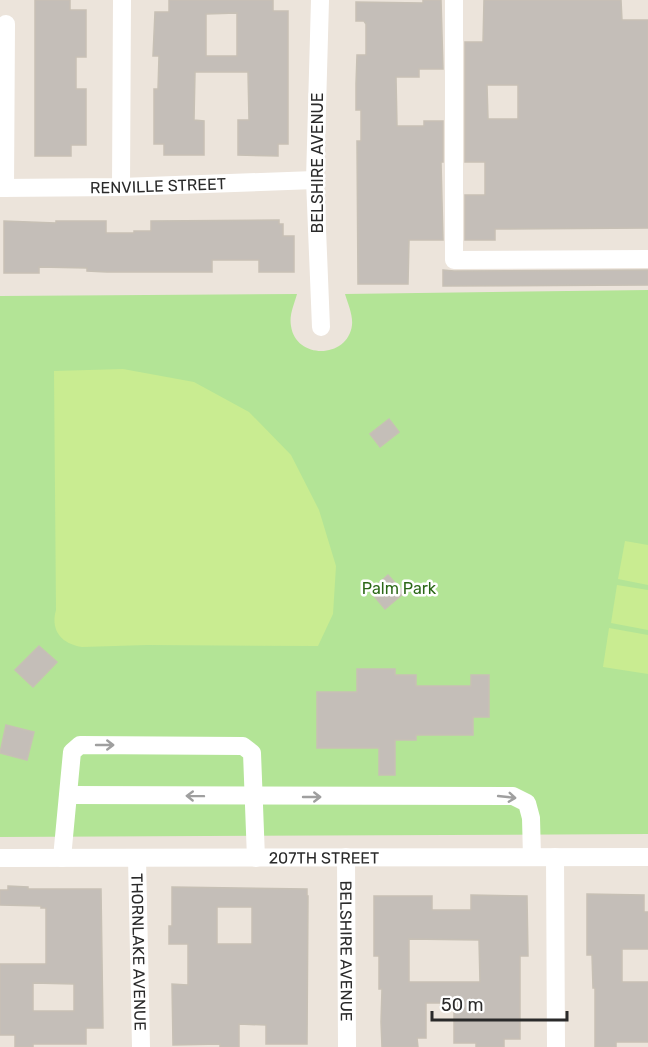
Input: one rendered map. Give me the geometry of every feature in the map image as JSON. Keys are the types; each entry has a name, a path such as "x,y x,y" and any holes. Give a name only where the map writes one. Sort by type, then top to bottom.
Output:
{"street":[{"path":"121,187 122,0"},
{"name":"BELSHIRE AVENUE","path":"320,0 315,180 321,327"},
{"path":"454,0 454,260 648,259"},
{"path":"3,188 6,24"},
{"name":"RENVILLE STREET","path":"3,188 121,187 315,180"},
{"path":"62,858 64,811 69,795 72,752 80,745 243,746 252,753 256,858"},
{"path":"69,795 513,796 527,803 531,818 532,857"},
{"name":"BELSHIRE AVENUE","path":"346,857 347,1047"},
{"path":"555,857 556,1047"},
{"name":"207TH STREET","path":"0,858 648,857"},
{"name":"THORNLAKE AVENUE","path":"137,858 141,1047"}],"green space":[{"name":"Palm Park","path":"648,290 648,834 0,837 0,296 297,294 291,318 295,337 311,350 322,351 341,344 348,336 352,321 345,294"},
{"path":"123,369 194,382 249,412 291,455 319,510 336,566 333,614 318,646 82,647 63,640 59,635 55,624 54,371"},
{"path":"625,541 648,545 648,585 618,579"},
{"path":"617,585 648,590 648,630 611,623"},
{"path":"609,628 648,635 648,674 603,667"}],"building":[{"path":"35,0 70,0 70,10 86,10 86,57 76,57 76,89 86,89 86,145 71,145 71,156 35,156"},
{"path":"169,0 273,0 273,11 288,11 288,144 278,144 278,156 238,155 238,120 249,120 248,72 195,72 194,120 204,121 204,155 164,155 164,144 154,144 154,89 158,89 159,56 153,56 155,12 169,12","holes":["237,13 237,56 206,56 206,14"]},
{"path":"423,0 441,0 443,69 419,69 419,77 396,77 397,126 424,126 424,121 443,121 443,162 441,162 443,240 409,240 408,284 358,284 357,141 361,141 361,110 356,110 356,84 357,55 366,55 366,24 364,21 356,21 356,2 423,3"},
{"path":"484,0 621,0 622,20 648,20 648,228 495,229 495,240 465,240 465,195 485,195 485,162 465,162 465,42 483,42","holes":["487,85 518,85 518,119 488,119"]},
{"path":"279,220 279,224 283,224 283,236 294,236 294,272 259,272 259,260 212,260 212,272 107,272 87,271 87,268 39,267 39,273 4,273 4,221 56,223 56,221 106,221 106,233 134,233 134,231 151,231 151,221"},
{"path":"443,270 648,270 648,285 443,286"},
{"path":"389,419 399,432 380,447 370,434"},
{"path":"388,575 404,593 385,609 370,591"},
{"path":"39,646 57,662 33,687 15,670"},
{"path":"357,669 395,669 395,675 416,675 416,686 471,686 471,675 489,675 489,717 473,717 473,735 416,735 416,740 395,740 395,775 379,775 379,748 317,748 317,692 357,692"},
{"path":"6,725 34,732 27,760 0,753"},
{"path":"8,886 28,887 28,889 101,889 103,1028 86,1028 86,1044 33,1044 33,1047 15,1047 15,1035 0,1035 0,964 46,964 46,908 0,905 0,890 8,890","holes":["33,983 74,984 74,1011 33,1011"]},
{"path":"172,887 307,889 307,1044 266,1044 266,1025 239,1024 239,1047 220,1047 220,1044 173,1045 172,984 188,985 188,944 169,944 169,926 172,926","holes":["217,907 252,907 252,944 217,944"]},
{"path":"587,894 644,895 644,912 648,912 648,949 622,949 622,982 648,982 648,1042 616,1042 616,1047 595,1047 595,988 593,988 592,955 587,955"},
{"path":"471,895 527,896 528,956 520,956 520,1039 504,1039 504,1047 476,1047 476,1043 454,1043 454,1003 426,1003 426,1038 417,1038 418,1047 382,1047 382,989 379,989 379,956 374,956 374,896 432,896 432,910 471,910","holes":["409,939 479,940 480,982 409,982"]}]}
